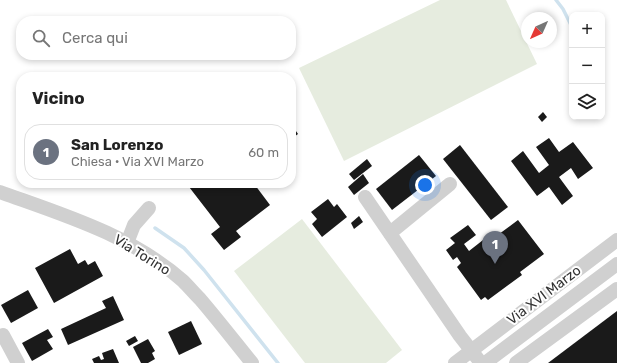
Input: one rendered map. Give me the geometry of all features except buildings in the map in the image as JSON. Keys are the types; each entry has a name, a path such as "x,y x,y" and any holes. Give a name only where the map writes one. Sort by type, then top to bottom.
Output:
{"street":[{"path":"390,233 450,184"},
{"name":"Via Torino","path":"0,192 73,218 127,242 160,262 184,282 252,363"},
{"path":"365,197 481,363"},
{"path":"127,242 134,225 149,208"},
{"name":"Via XVI Marzo","path":"455,363 617,240"},
{"name":"Via XVI Marzo","path":"485,363 617,264"},
{"path":"577,270 601,301"},
{"path":"516,363 617,289"},
{"path":"3,335 18,363"}],"shaded area":[{"path":"440,0 506,0 521,31 521,48 529,48 537,64 344,161 299,68"},
{"path":"302,219 402,350 386,363 305,363 234,271"}],"waterway":[{"path":"556,0 563,9 569,21"},
{"path":"155,228 184,248 204,270 278,363"}],"place":[{"name":"San Lorenzo","path":"495,264"}]}
